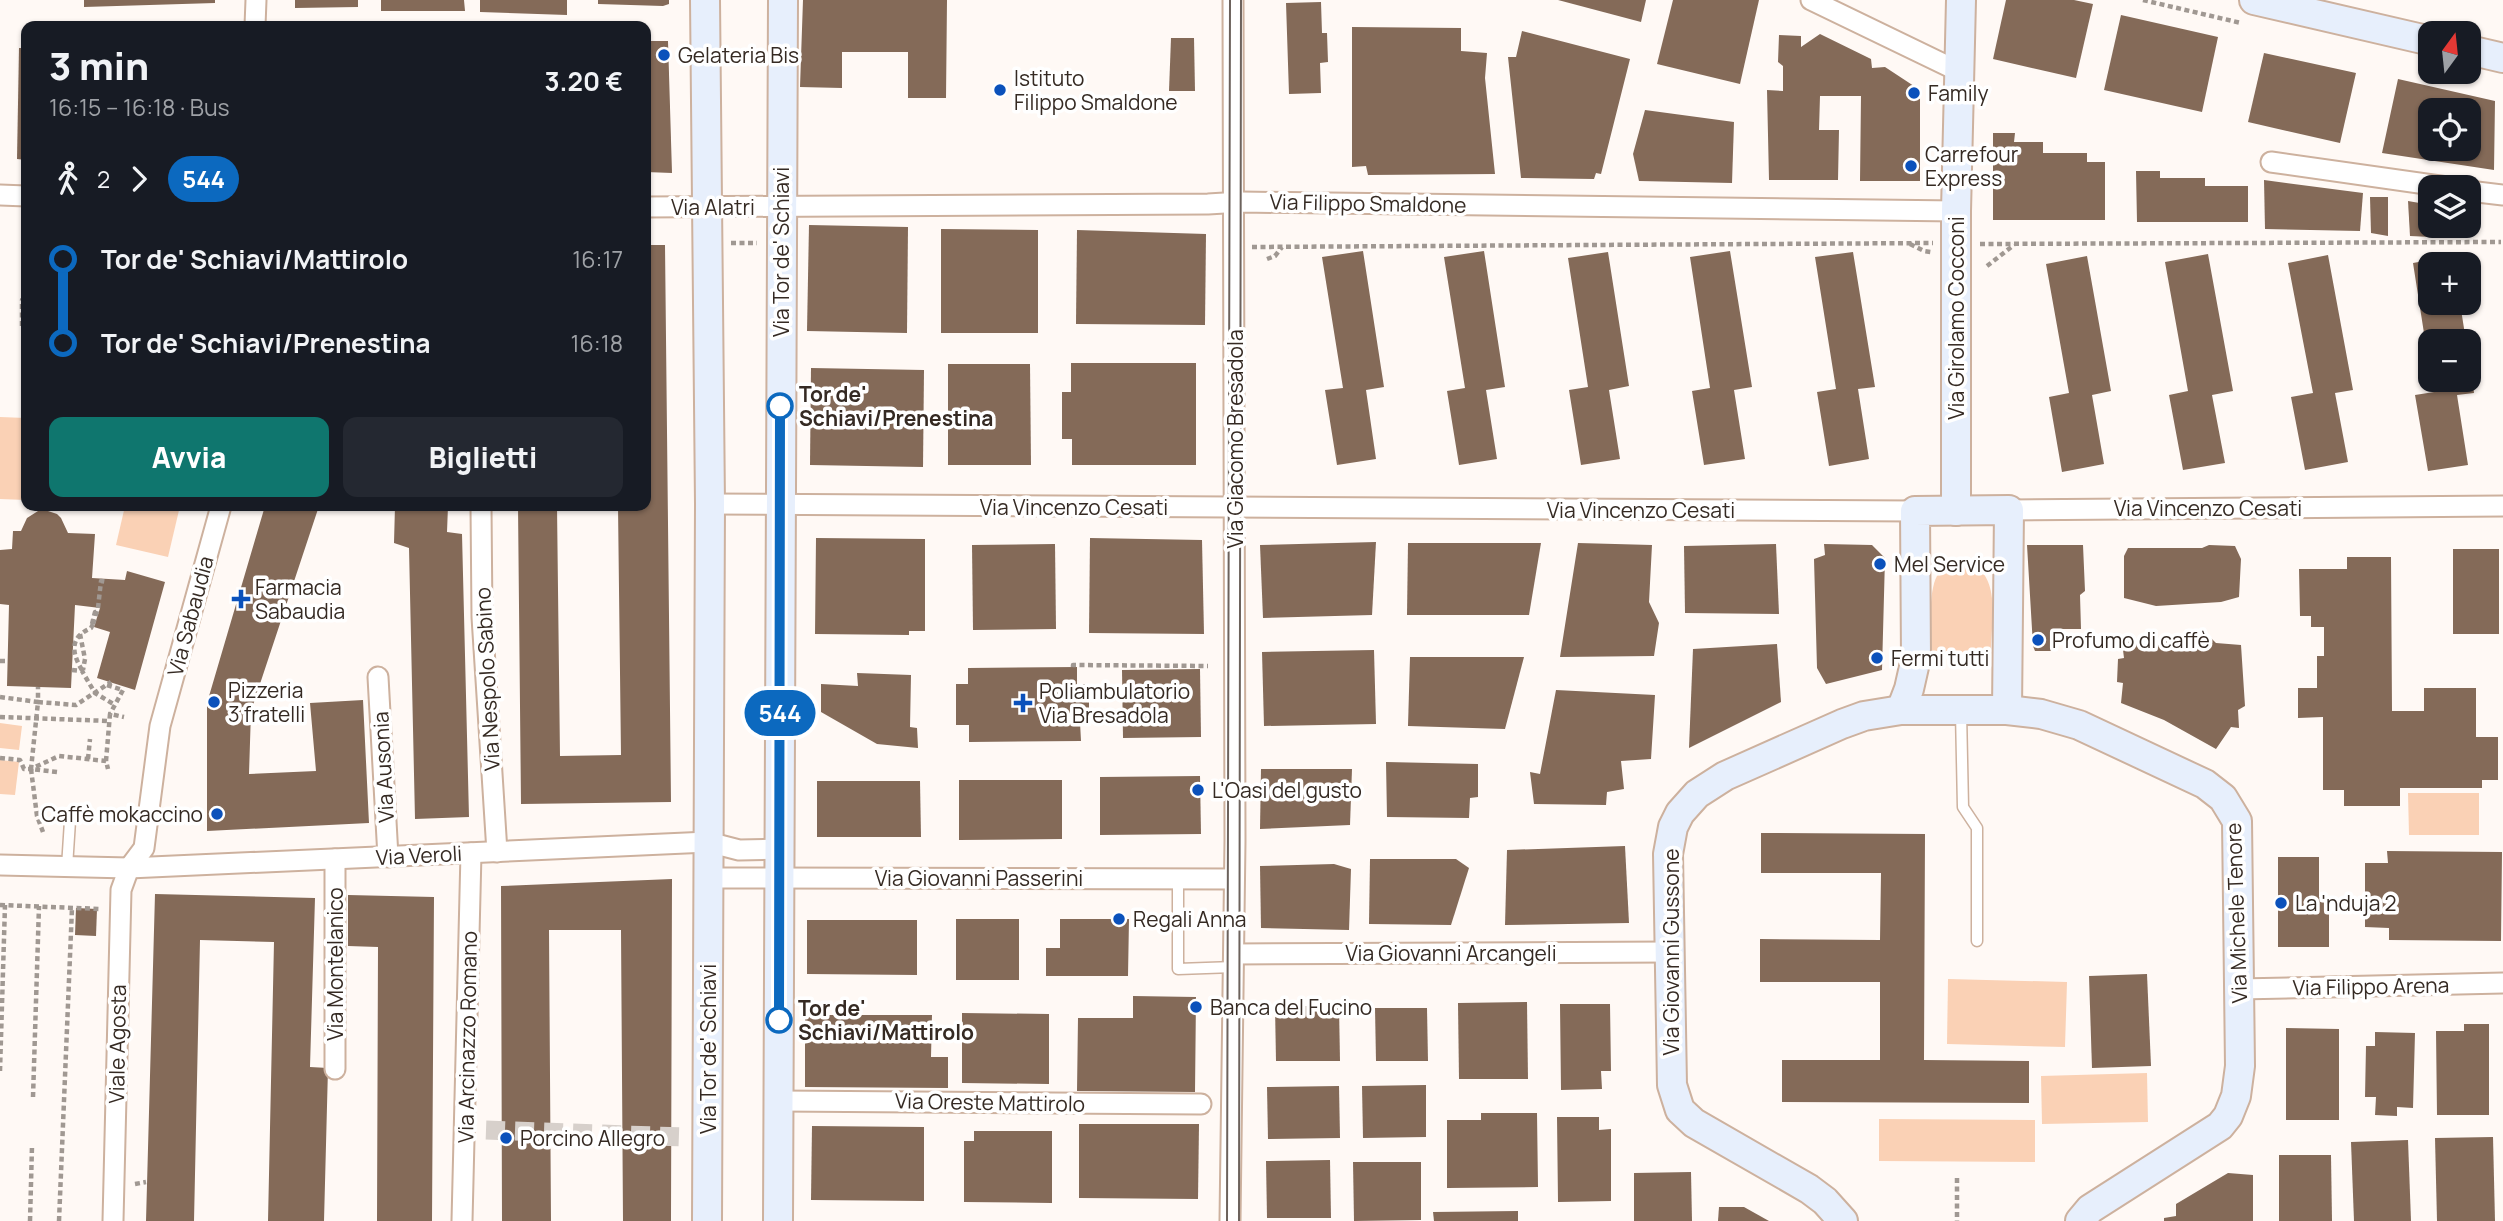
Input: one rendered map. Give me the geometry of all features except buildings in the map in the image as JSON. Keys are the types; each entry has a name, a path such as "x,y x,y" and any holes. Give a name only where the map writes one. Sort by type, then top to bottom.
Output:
{"main road":[{"name":"Via Tor de' Schiavi","path":"705,0 710,504 707,1221"},
{"name":"Via Tor de' Schiavi","path":"778,1221 783,0"},
{"name":"Via Girolamo Cocconi","path":"1956,511 1944,248 1956,211 1961,0"},
{"path":"2254,0 2418,38"},
{"path":"2482,53 2503,58"},
{"path":"2007,710 2009,510"},
{"name":"Via Vincenzo Cesati","path":"1915,511 2009,510"},
{"path":"1901,710 1912,681 1916,658 1915,511"},
{"name":"Via Michele Tenore","path":"1961,709 2041,714 2079,725 2192,778 2223,798 2234,813 2238,831 2239,1077 2228,1116 2210,1134 2090,1209 2080,1221"},
{"name":"Via Giovanni Gussone","path":"1843,1221 1817,1195 1700,1128 1687,1117 1676,1101 1671,1076 1670,840 1676,820 1690,800 1725,776 1864,716 1901,710 1961,709"}],"street":[{"path":"256,0 256,21"},
{"name":"Via Giacomo Bresadola","path":"1233,0 1234,960"},
{"path":"1811,0 1958,71"},
{"path":"2271,162 2418,183"},
{"path":"2481,192 2503,195"},
{"path":"0,195 21,196"},
{"name":"Via Filippo Smaldone","path":"781,207 1235,202 1956,211"},
{"name":"Via Alatri","path":"651,207 781,207"},
{"path":"710,504 779,505"},
{"name":"Via Vincenzo Cesati","path":"779,505 1915,511"},
{"name":"Via Vincenzo Cesati","path":"2009,510 2503,506"},
{"name":"Via Sabaudia","path":"129,869 144,848 160,726 220,511"},
{"name":"Via Nespolo Sabino","path":"481,511 482,617 497,852"},
{"name":"Via Ausonia","path":"378,677 388,857"},
{"path":"708,842 739,850 780,849"},
{"name":"Via Veroli","path":"0,865 129,869 708,842"},
{"name":"Via Arcinazzo Romano","path":"462,1221 471,853"},
{"name":"Via Montelanico","path":"335,859 335,1069"},
{"name":"Viale Agosta","path":"113,1221 121,890 129,869"},
{"path":"709,878 780,877"},
{"name":"Via Giovanni Passerini","path":"780,877 1234,879"},
{"name":"Via Giovanni Arcangeli","path":"1234,960 1669,952"},
{"path":"1230,1221 1234,960"},
{"name":"Via Filippo Arena","path":"2239,989 2503,983"},
{"name":"Via Oreste Mattirolo","path":"779,1101 1201,1104"}],"lane":[{"path":"1961,709 1963,807 1977,828 1977,942"},
{"path":"67,867 70,821"},
{"path":"1178,880 1178,969 1234,960"}],"path":[{"path":"1909,244 1924,251 2015,244 2501,242"},
{"path":"723,243 761,243"},
{"path":"1235,247 1909,244 1944,248"},
{"path":"1987,266 2015,244"},
{"path":"1267,259 1275,256 1282,247"},
{"path":"107,582 101,581 101,600 92,626 80,633 75,641 75,659 95,693 115,705"},
{"path":"80,633 85,659 82,671"},
{"path":"0,661 8,661"},
{"path":"1073,667 1208,666"},
{"path":"72,670 82,671"},
{"path":"0,697 76,705 109,683 123,690 110,714 106,761 108,769"},
{"path":"38,687 38,718 31,769 37,816 43,832"},
{"path":"110,714 124,717"},
{"path":"0,717 110,721"},
{"path":"88,759 90,739"},
{"path":"31,769 59,756 106,761"},
{"path":"0,758 20,760 24,769 57,772"},
{"path":"0,1071 2,905 113,909"},
{"path":"33,1097 39,906"},
{"path":"58,1221 72,908"},
{"path":"30,1221 32,1146"},
{"path":"1957,1178 1957,1221"},
{"path":"135,1184 146,1182"}],"shaded area":[{"path":"0,417 21,418 21,500 0,499"},
{"path":"124,511 179,511 168,557 116,545"},
{"path":"1960,562 1974,566 1989,584 1993,612 1991,653 1930,653 1934,583 1942,571"},
{"path":"0,723 22,726 19,750 0,748"},
{"path":"0,760 19,762 15,795 0,794"},
{"path":"2408,793 2479,793 2479,835 2409,835"},
{"path":"1948,979 2067,982 2065,1047 1947,1044"},
{"path":"2147,1073 2148,1122 2042,1124 2041,1076"},
{"path":"1879,1119 2035,1120 2035,1162 1879,1161"}],"tunnel":[{"path":"486,1130 684,1137"}],"tram line":[{"path":"1227,1221 1230,0"},
{"path":"1239,1221 1241,0"}],"bus line":[{"name":"544","path":"779,1020 780,406"}],"place":[{"name":"Gelateria Bis","path":"664,55"},
{"name":"Istituto Filippo Smaldone","path":"1000,90"},
{"name":"Family","path":"1914,93"},
{"name":"Carrefour Express","path":"1911,166"},
{"name":"Tor de' Schiavi/Prenestina","path":"780,406"},
{"name":"Mel Service","path":"1880,564"},
{"name":"Farmacia Sabaudia","path":"241,599"},
{"name":"Profumo di caffè","path":"2038,640"},
{"name":"Fermi tutti","path":"1877,658"},
{"name":"Pizzeria 3 fratelli","path":"214,702"},
{"name":"Poliambulatorio Via Bresadola","path":"1023,703"},
{"name":"L'Oasi del gusto","path":"1198,790"},
{"name":"Caffè mokaccino","path":"217,814"},
{"name":"La 'nduja 2","path":"2281,903"},
{"name":"Regali Anna","path":"1119,919"},
{"name":"Banca del Fucino","path":"1196,1007"},
{"name":"Tor de' Schiavi/Mattirolo","path":"779,1020"},
{"name":"Porcino Allegro","path":"506,1138"}]}
